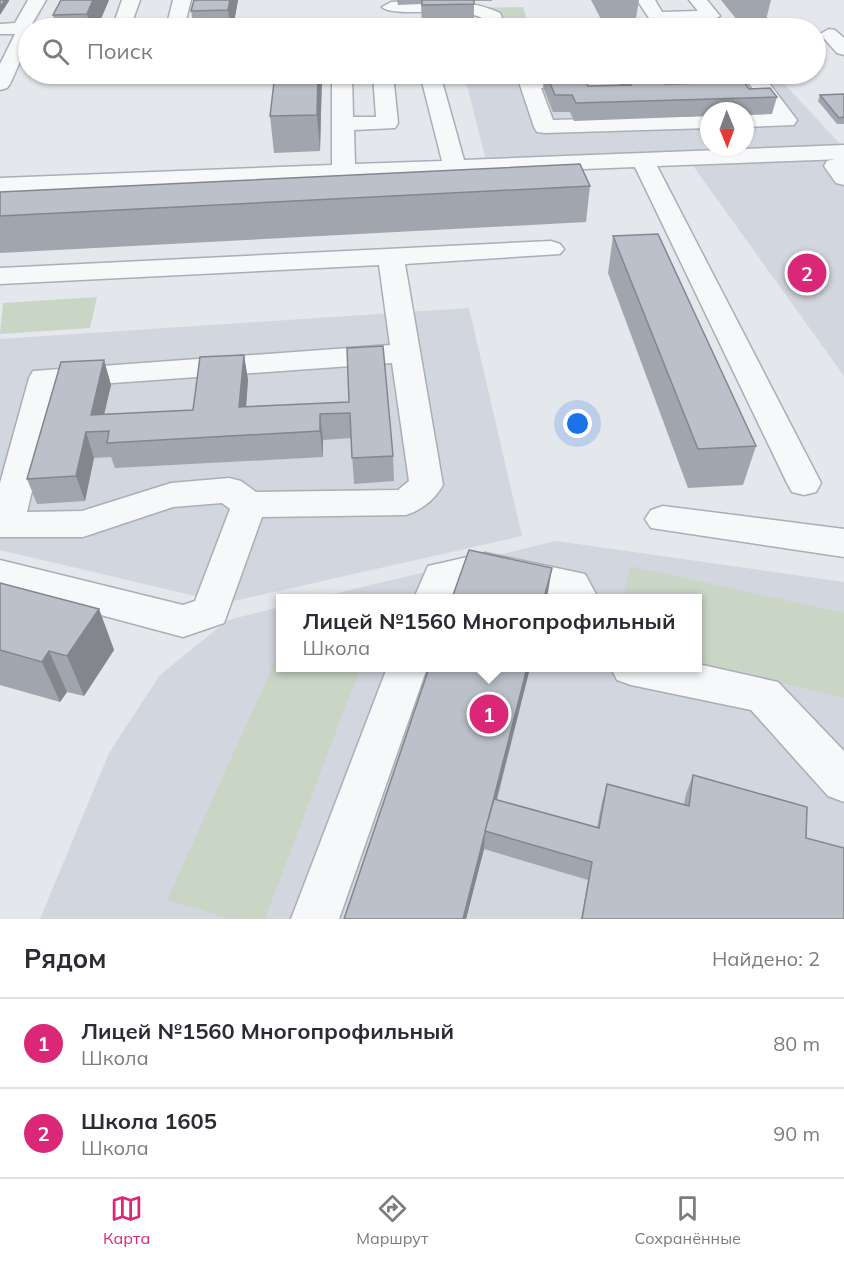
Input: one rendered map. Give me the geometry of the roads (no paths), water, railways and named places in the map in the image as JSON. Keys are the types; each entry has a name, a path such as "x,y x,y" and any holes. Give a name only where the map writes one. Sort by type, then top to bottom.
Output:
{"lane":[{"path":"26,18 37,0"},
{"path":"125,18 132,0"},
{"path":"178,18 182,0"},
{"path":"646,0 657,17 711,16 698,0"},
{"path":"393,18 390,3 437,3 463,6 484,11 494,18"},
{"path":"0,29 18,29"},
{"path":"829,34 844,49"},
{"path":"0,84 18,47"},
{"path":"342,84 344,171"},
{"path":"343,124 387,123 384,84"},
{"path":"433,84 455,167"},
{"path":"530,84 545,127 700,122"},
{"path":"754,121 786,120 760,84"},
{"path":"754,146 760,155"},
{"path":"0,185 844,152"},
{"path":"643,160 804,483"},
{"path":"844,166 835,166 844,178"},
{"path":"0,276 551,249"},
{"path":"391,257 426,484 406,502 249,505 229,490 171,495 83,524 6,526 44,378 405,353"},
{"path":"0,574 183,621 210,612 249,505"},
{"path":"663,519 844,543"},
{"path":"434,594 441,576 485,567 572,584 577,594"},
{"path":"315,919 406,672"},
{"path":"651,672 763,695 844,782"}],"place":[{"name":"Школа 1605","path":"807,273"},
{"name":"Лицей №1560 Многопрофильный","path":"489,714"}]}
